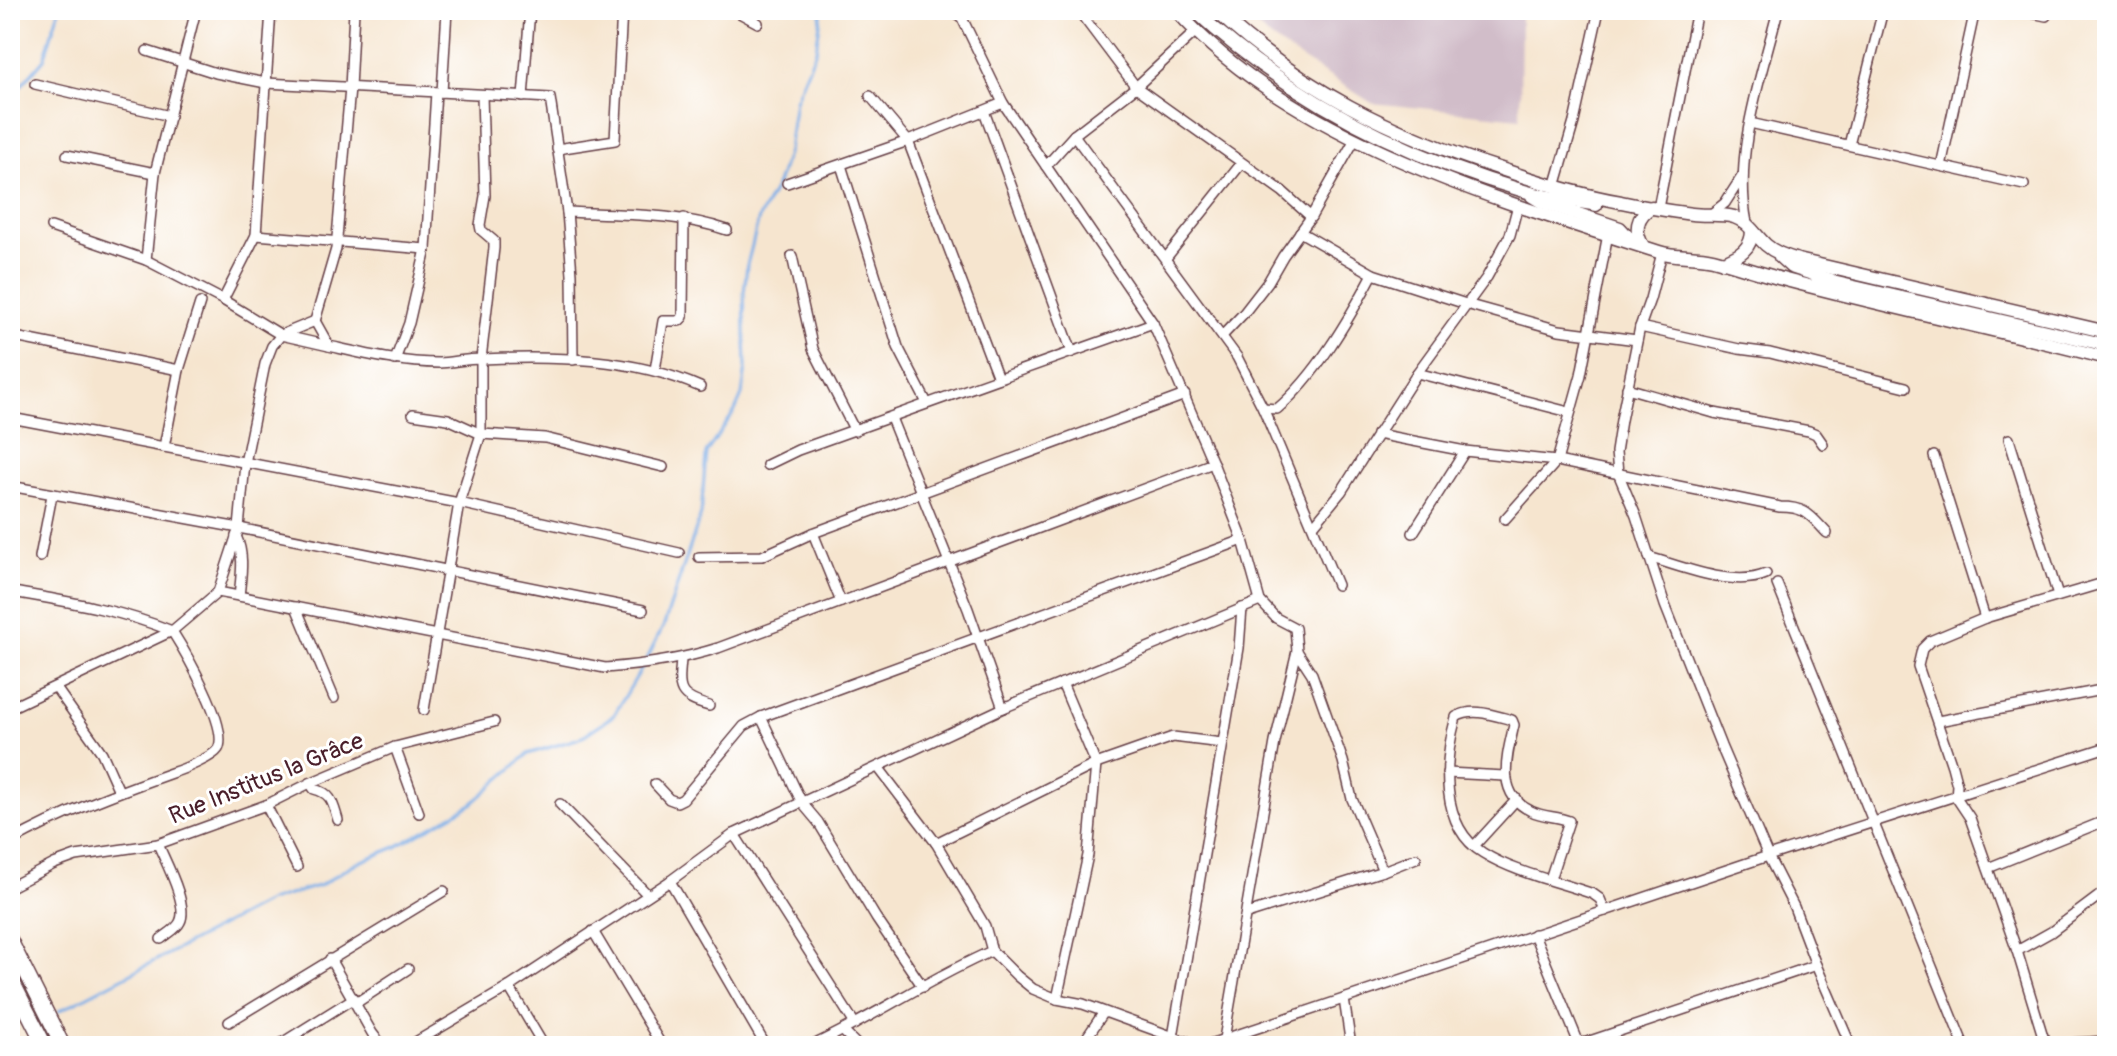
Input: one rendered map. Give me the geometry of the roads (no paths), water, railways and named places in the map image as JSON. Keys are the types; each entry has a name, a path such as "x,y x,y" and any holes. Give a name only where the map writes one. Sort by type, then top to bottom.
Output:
{"main road":[{"path":"1176,10 1238,66 1281,97 1354,141 1518,205 1662,253 1723,262 2107,358"},
{"path":"1194,10 1227,41 1271,75 1346,120 1433,159 1526,192 1613,208 1649,207"},
{"path":"1215,10 1241,35 1289,71 1342,104 1397,132 1555,187 1649,207 1723,215 1749,227 1791,267 1837,283"},
{"path":"1526,192 1542,202 1620,228 1637,243"},
{"path":"1637,243 1637,225 1649,207"},
{"path":"1723,262 1746,249 1750,243 1749,227"},
{"path":"1778,254 2107,332"},
{"path":"1764,274 1837,283 2107,345"},
{"path":"10,940 63,1046"},
{"path":"10,977 45,1046"}],"street":[{"path":"146,260 155,173 196,10"},
{"path":"223,300 256,235 271,10"},
{"path":"329,346 315,321 336,242 354,10"},
{"path":"395,360 409,323 426,249 447,10"},
{"path":"523,97 530,10"},
{"path":"557,149 615,140 622,10"},
{"path":"734,10 758,23"},
{"path":"952,10 962,18 1003,103 1153,323 1243,540 1260,601 1276,618 1295,628 1297,651 1275,742 1224,1039"},
{"path":"1078,10 1136,87 1282,191 1311,217"},
{"path":"1555,187 1574,122 1599,10"},
{"path":"1649,207 1697,10"},
{"path":"1749,227 1743,175 1750,123 1778,10"},
{"path":"1849,145 1883,10"},
{"path":"1941,166 1975,10"},
{"path":"2018,10 2046,16"},
{"path":"1046,166 1074,135 1136,87 1196,31"},
{"path":"147,51 266,83 550,98 567,212 572,274 573,360"},
{"path":"35,84 170,116"},
{"path":"424,710 459,503 481,434 481,359 494,248 494,241 481,230 480,225 485,196 482,95"},
{"path":"870,96 908,141 998,378"},
{"path":"787,183 908,141 1003,103"},
{"path":"984,111 1072,352"},
{"path":"1750,123 2024,185"},
{"path":"1074,135 1223,335 1263,408 1337,585"},
{"path":"1223,335 1268,282 1311,217 1354,141"},
{"path":"67,155 155,173"},
{"path":"1166,258 1241,164"},
{"path":"841,165 898,347 927,403"},
{"path":"1710,215 1725,203 1743,175"},
{"path":"1313,526 1341,492 1417,373 1499,257 1510,235 1518,205"},
{"path":"567,212 684,218 727,230"},
{"path":"655,370 663,321 679,321 683,317 684,218"},
{"path":"51,227 146,260 223,300 281,335 395,360 440,363 481,359 573,360 655,370 700,387"},
{"path":"1300,232 1373,274 1466,304 1559,330 1637,340"},
{"path":"1505,519 1557,461 1581,375 1608,234"},
{"path":"256,235 426,249"},
{"path":"1662,253 1640,327 1627,388 1616,452 1618,473 1683,653 1851,1046"},
{"path":"792,256 813,349 855,431"},
{"path":"1263,408 1277,409 1296,390 1355,308 1373,274"},
{"path":"164,447 179,370 200,303"},
{"path":"10,708 172,631 218,592 238,532 245,463 265,364 272,346 281,335 315,321"},
{"path":"767,465 798,450 1153,323"},
{"path":"1640,327 1770,353 1906,387"},
{"path":"10,336 179,370"},
{"path":"1417,373 1569,412"},
{"path":"1627,388 1714,413 1809,431 1816,434 1823,444"},
{"path":"699,557 762,556 813,533 1185,395"},
{"path":"413,414 448,419 481,434 545,438 663,467"},
{"path":"11,418 459,503 679,553"},
{"path":"891,418 1003,708"},
{"path":"1377,434 1465,451 1557,461 1780,507 1801,508 1827,533"},
{"path":"2009,439 2058,596"},
{"path":"1413,533 1465,451"},
{"path":"1934,456 1985,618"},
{"path":"218,592 605,668 646,666 681,660 1213,463"},
{"path":"10,486 643,610"},
{"path":"40,557 52,495"},
{"path":"238,532 242,566 239,596"},
{"path":"813,533 841,602"},
{"path":"655,784 669,799 677,802 683,799 744,726 761,717 1243,540"},
{"path":"1649,557 1731,578 1755,579 1766,574"},
{"path":"2045,1043 2017,951 1970,818 1956,797 1956,781 1918,666 1922,649 1930,641 1985,618 2107,582"},
{"path":"1777,584 1964,1046"},
{"path":"10,842 119,791 183,769 213,754 218,748 217,725 185,652 172,631 116,611 13,592"},
{"path":"409,1046 420,1044 509,987 670,881 734,834 1003,708 1260,601"},
{"path":"296,607 334,698"},
{"path":"1176,1041 1239,648 1242,608"},
{"path":"1297,651 1312,674 1343,761 1352,799 1383,871"},
{"path":"681,660 683,694 687,699 709,706"},
{"path":"1057,999 1088,855 1096,764 1062,683"},
{"path":"56,688 102,753 119,791"},
{"path":"1938,721 2107,689"},
{"path":"1550,879 1569,821 1528,810 1517,799 1505,776 1514,722 1467,711 1456,717 1449,743 1447,773 1450,803 1459,825 1474,846 1506,864 1593,894 1600,899 1605,911"},
{"path":"761,717 802,803 818,822 876,918 923,987"},
{"name":"Rue Institus la Grâce","path":"10,887 76,856 158,844 266,805 395,747 494,722"},
{"path":"936,843 1096,764 1173,737 1222,743"},
{"path":"395,747 419,813"},
{"path":"878,767 936,843 985,926 992,951 1033,989 1104,1012 1176,1041 1204,1046 1768,856 2107,747"},
{"path":"1447,773 1505,776"},
{"path":"310,783 314,789 331,797 338,820"},
{"path":"1474,846 1517,799"},
{"path":"560,804 648,895"},
{"path":"266,805 297,867"},
{"path":"1988,868 2107,820"},
{"path":"734,834 855,1024"},
{"path":"158,844 173,878 182,915 179,925 161,939"},
{"path":"1247,914 1416,858"},
{"path":"670,881 766,1046"},
{"path":"2017,951 2051,932 2107,890"},
{"path":"229,1022 444,891"},
{"path":"593,931 662,1046"},
{"path":"1534,934 1578,1046 1816,965"},
{"path":"811,1046 923,987 948,970 992,951"},
{"path":"330,959 382,1046"},
{"path":"277,1046 408,969"},
{"path":"509,987 544,1046"},
{"path":"1344,999 1351,1046"},
{"path":"1081,1046 1104,1012"},
{"path":"843,1031 858,1046"},
{"path":"2019,1046 2107,1041"}],"waterway":[{"path":"10,104 13,95 44,59 59,10"},
{"path":"647,659 664,625 701,514 706,453 735,411 742,395 746,367 744,293 747,265 759,218 777,184 788,151 795,100 816,50 822,10"},
{"path":"59,1011 269,901 321,885 352,865 396,847 472,804 528,754 580,738 614,715 643,666"},
{"path":"10,1022 16,1020"}]}
